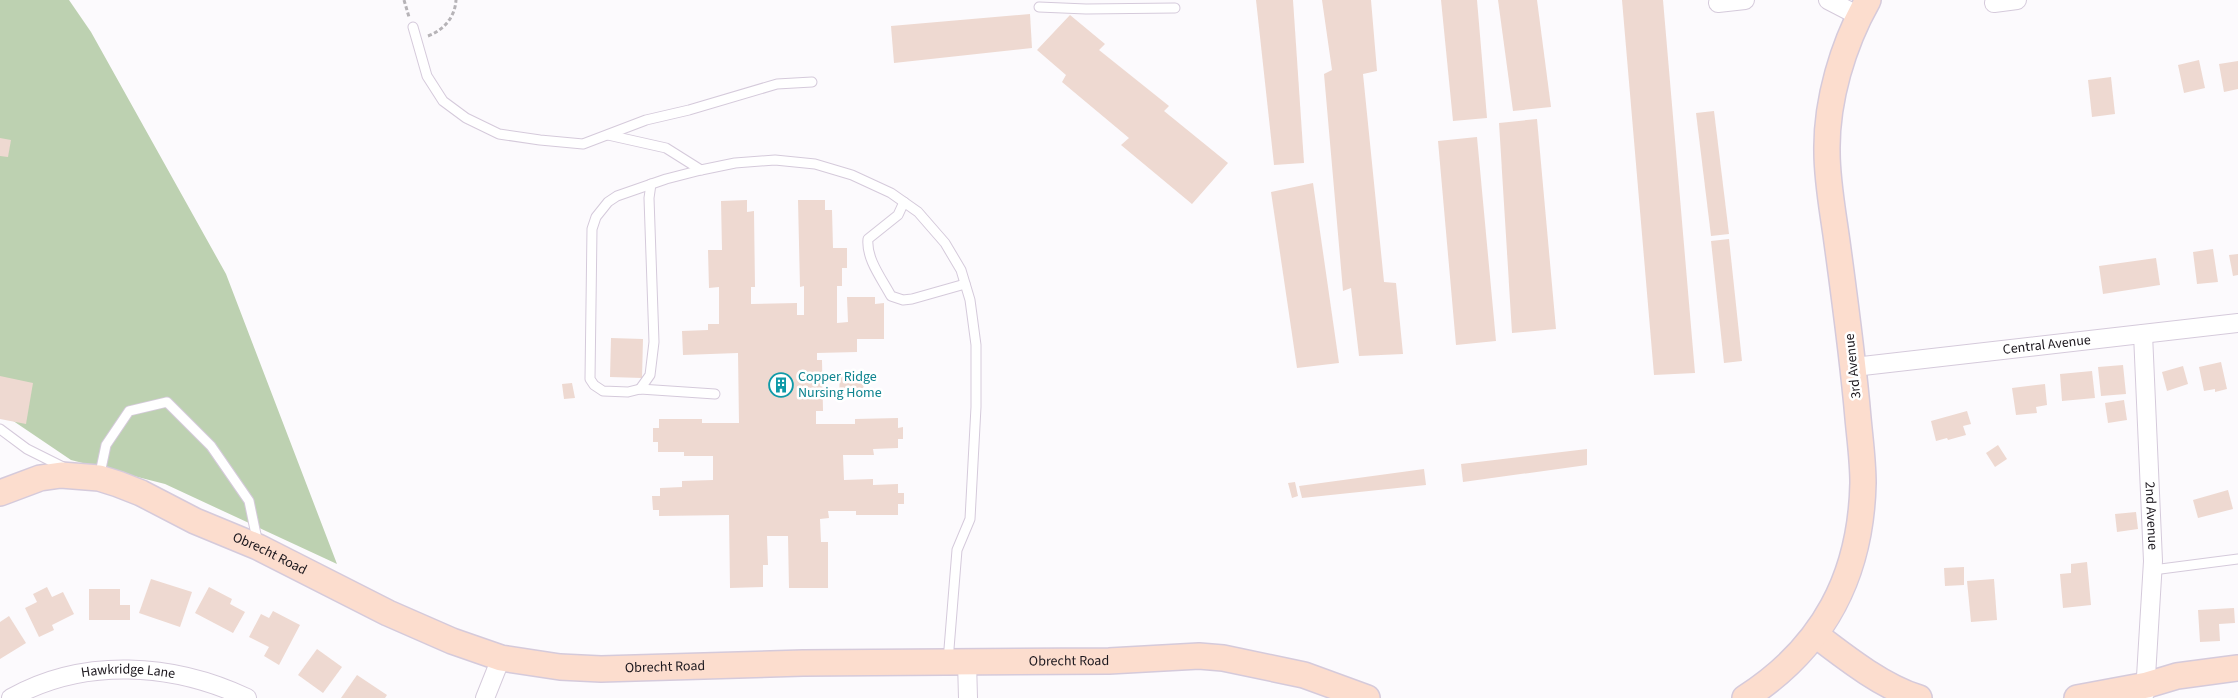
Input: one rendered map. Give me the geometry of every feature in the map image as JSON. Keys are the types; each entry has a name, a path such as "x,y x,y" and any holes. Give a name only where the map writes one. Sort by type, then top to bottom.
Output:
{"street":[{"path":"1718,3 1745,0"},
{"path":"1828,0 1864,8"},
{"path":"1994,3 2017,0"},
{"name":"3rd Avenue","path":"1745,698 1782,671 1816,635 1833,610 1844,585 1856,547 1863,481 1854,367 1829,184 1827,151 1829,122 1835,89 1846,51 1864,8"},
{"name":"Central Avenue","path":"1854,367 2238,323"},
{"name":"2nd Avenue","path":"2144,334 2153,570 2146,691"},
{"name":"Obrecht Road","path":"0,493 16,485 40,478 90,477 141,493 195,521 258,547 388,612 452,641 501,658 560,667 601,669 803,662 1109,661 1199,656 1223,658 1304,675 1367,698"},
{"path":"1816,635 1852,662 1891,686 1919,698"},
{"path":"485,698 501,658"},
{"path":"957,661 968,698"},
{"name":"Hawkridge Lane","path":"11,698 27,689 57,677 127,668 164,671 200,679 248,698"},
{"path":"2077,698 2146,691 2177,676 2238,668"}],"lane":[{"path":"1039,7 1086,9 1175,8"},
{"path":"413,27 427,76 443,101 466,118 499,134 583,144 646,120 688,110 776,84 812,82"},
{"path":"608,135 666,148 701,170"},
{"path":"715,394 640,389 628,392 603,391 594,386 590,379 592,229 596,218 608,202 617,196 701,170 735,163 775,160 815,164 852,175 891,193 918,212 945,243 961,270 970,300 976,345 976,428 970,519 957,550 957,661"},
{"path":"640,389 650,375 654,342 648,198 652,184"},
{"path":"904,202 898,215 868,239 870,258 891,296 903,300 912,299 965,284"},
{"path":"0,429 27,449 90,477 106,444 128,411 167,402 212,446 249,501 258,547"},
{"path":"2153,570 2238,559"}],"path":[{"path":"404,0 413,27"},
{"path":"417,41 436,33 451,20 456,0"}],"green space":[{"path":"0,0 69,0 91,32 226,274 337,564 165,484 71,460 0,412"}],"building":[{"path":"1256,0 1293,0 1304,163 1274,165"},
{"path":"1322,0 1371,0 1377,71 1363,74 1384,282 1396,283 1403,354 1359,356 1351,288 1343,291 1324,74 1332,70"},
{"path":"1441,0 1477,0 1487,118 1453,121"},
{"path":"1498,0 1537,0 1551,107 1513,111"},
{"path":"1622,0 1663,0 1695,373 1654,375"},
{"path":"1030,14 1032,48 894,63 891,26"},
{"path":"1070,15 1105,44 1099,50 1169,106 1164,111 1228,163 1192,204 1121,145 1129,138 1062,82 1066,75 1037,50"},
{"path":"2199,60 2205,88 2184,93 2178,65"},
{"path":"2238,61 2238,89 2224,92 2219,64"},
{"path":"2111,77 2115,114 2092,117 2088,80"},
{"path":"1714,111 1729,234 1711,236 1696,113"},
{"path":"1537,119 1556,329 1512,333 1499,123"},
{"path":"1477,137 1496,341 1456,345 1438,141"},
{"path":"0,138 11,140 8,157 0,156"},
{"path":"1313,183 1339,363 1297,368 1271,192"},
{"name":"Copper Ridge Nursing Home","path":"747,200 747,212 754,211 755,287 751,287 751,304 797,303 797,315 804,315 804,286 800,287 798,200 825,200 825,210 832,210 833,248 847,248 847,268 842,268 842,286 837,286 837,323 848,322 847,297 875,297 875,304 884,303 884,339 857,339 857,352 817,353 817,360 822,360 823,411 816,411 816,424 855,424 855,419 898,418 898,428 903,427 903,439 898,439 898,448 873,449 874,455 843,455 844,480 873,479 873,485 898,484 898,493 904,493 904,504 898,504 898,515 856,515 856,511 828,511 829,518 820,519 821,542 828,542 828,588 789,588 788,536 767,536 768,565 763,565 763,587 730,588 729,515 659,516 659,510 653,510 652,496 660,496 660,488 682,487 682,481 713,480 713,456 684,456 684,452 658,452 658,442 653,442 653,428 659,428 659,419 702,419 702,423 739,423 738,353 683,355 682,331 708,330 708,324 719,324 719,287 709,288 708,250 722,250 721,201"},
{"path":"1729,239 1742,361 1724,363 1711,241"},
{"path":"2213,249 2218,282 2197,284 2193,252"},
{"path":"2238,254 2238,275 2233,276 2229,255"},
{"path":"2156,258 2160,285 2103,294 2099,266"},
{"path":"611,338 643,339 642,378 610,377"},
{"path":"2221,362 2227,389 2215,392 2215,389 2204,391 2199,367"},
{"path":"2123,365 2126,394 2101,396 2098,367"},
{"path":"2183,366 2188,384 2167,391 2162,372"},
{"path":"2092,371 2095,398 2062,401 2060,374"},
{"path":"840,373 864,373 863,398 839,398"},
{"path":"0,376 33,383 26,424 0,419"},
{"path":"572,383 575,398 564,399 562,384"},
{"path":"2045,384 2047,405 2036,407 2037,413 2016,415 2012,388"},
{"path":"2124,400 2127,420 2108,423 2105,403"},
{"path":"1967,411 1971,424 1963,426 1966,435 1936,441 1931,421"},
{"path":"1998,445 2007,459 1995,467 1986,453"},
{"path":"1587,449 1587,465 1463,482 1461,464"},
{"path":"1424,469 1426,485 1302,498 1299,486"},
{"path":"1295,482 1298,496 1292,498 1288,483"},
{"path":"2228,490 2233,509 2198,518 2193,500"},
{"path":"2136,512 2138,529 2117,532 2115,514"},
{"path":"2087,562 2091,605 2063,608 2060,574 2071,573 2071,564"},
{"path":"1964,567 1964,585 1945,586 1944,568"},
{"path":"151,579 192,592 180,627 139,613"},
{"path":"1994,579 1997,620 1971,622 1967,581"},
{"path":"47,587 52,597 63,592 74,614 52,625 54,630 39,637 25,608 37,602 33,594"},
{"path":"209,587 232,599 230,604 245,612 233,633 195,613"},
{"path":"89,589 120,589 120,605 130,605 130,620 89,620"},
{"path":"2234,608 2235,623 2219,624 2220,641 2200,642 2198,610"},
{"path":"273,611 300,625 279,665 264,656 269,647 249,637 261,614 269,618"},
{"path":"9,616 26,643 0,659 0,622"},
{"path":"317,649 342,667 323,693 298,675"},
{"path":"357,675 387,695 385,698 341,698"}],"place":[{"name":"Copper Ridge Nursing Home","path":"781,385"}]}
